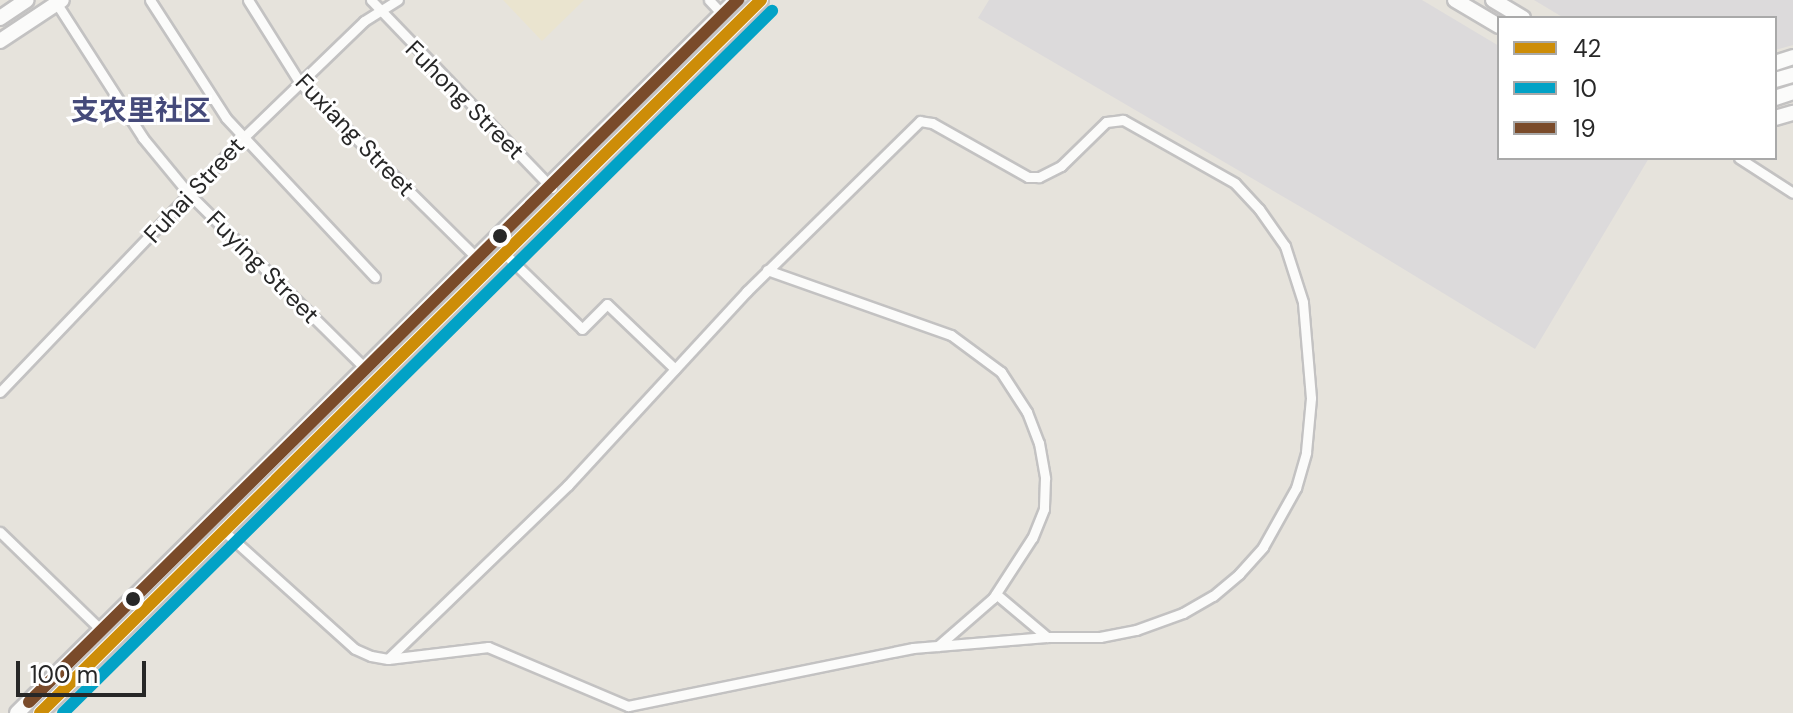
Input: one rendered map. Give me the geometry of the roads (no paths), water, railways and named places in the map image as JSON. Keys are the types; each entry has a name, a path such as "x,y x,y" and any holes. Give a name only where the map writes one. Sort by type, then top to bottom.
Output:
{"main road":[{"path":"0,18 27,0"},
{"path":"17,713 736,0"},
{"path":"40,713 226,533 761,0"},
{"path":"1455,0 1497,25"},
{"path":"1493,0 1520,16"},
{"path":"0,41 60,2"}],"street":[{"path":"150,0 213,101 243,138 375,277"},
{"name":"Fuxiang Street","path":"248,0 300,83 477,258"},
{"name":"Fuhong Street","path":"371,0 379,12 562,198"},
{"name":"Fuhai Street","path":"0,392 243,138 364,21 398,0"},
{"path":"709,0 722,14"},
{"name":"Fuying Street","path":"60,2 143,138 190,195 365,368"},
{"path":"226,533 355,649 388,659 488,647 614,702 639,706 913,648 1047,637 1100,637 1136,630 1183,613 1213,596 1239,574 1281,519 1296,488 1311,426 1308,337 1297,278 1285,246 1259,209 1235,183 1123,120 1106,122 1061,166 1039,177 1028,177 932,123 920,121 767,270 568,485 388,659"},
{"path":"1742,160 1793,193"},
{"path":"505,254 582,329 607,304 675,369"},
{"path":"767,270 951,335 988,359 1017,393 1039,443 1045,478 1044,509 1032,538 996,594 938,646"},
{"path":"0,532 101,630"},
{"path":"996,594 1047,637"}],"district":[{"name":"支农里社区","path":"141,111"}]}
